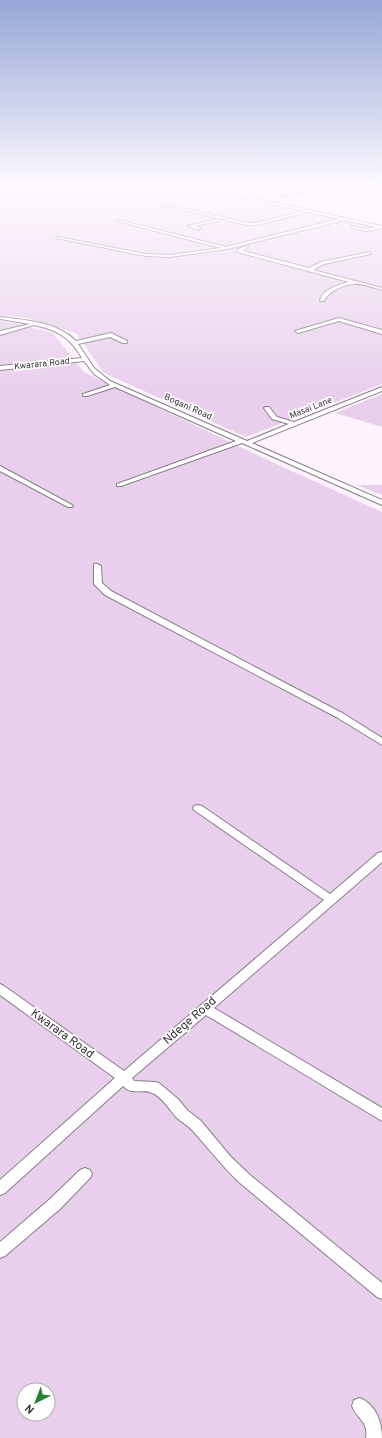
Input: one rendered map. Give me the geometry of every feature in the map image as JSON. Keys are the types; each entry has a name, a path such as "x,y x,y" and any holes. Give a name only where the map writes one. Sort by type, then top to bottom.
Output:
{"street":[{"path":"153,255 182,255"},
{"path":"253,255 382,288"},
{"path":"309,270 330,262 359,255"},
{"path":"322,300 324,294 328,291 354,282"},
{"name":"Bogani Road","path":"0,318 35,324 62,333 75,343 95,374 115,385 382,503"},
{"path":"298,331 336,319 382,332"},
{"path":"0,333 35,324"},
{"path":"75,343 111,335 125,342"},
{"name":"Kwarara Road","path":"0,368 84,359"},
{"path":"86,395 115,385"},
{"name":"Masai Lane","path":"119,485 294,424 382,389"},
{"path":"267,408 274,418 294,424"},
{"path":"0,468 70,506"},
{"path":"97,566 98,584 108,593 341,716 382,742"},
{"path":"198,808 331,900"},
{"name":"Ndege Road","path":"0,1189 124,1078 382,856"},
{"name":"Kwarara Road","path":"0,989 124,1078 131,1086 155,1087 173,1103 182,1114 196,1125 226,1161 245,1179 382,1292"},
{"path":"205,1008 382,1115"},
{"path":"0,1251 55,1204 85,1174"},
{"path":"360,1406 373,1422 376,1432 374,1438"}],"shaded area":[{"path":"0,255 382,255 382,384 246,437 104,373 76,333 27,318 0,315"},
{"path":"0,321 53,333 84,372 274,463 382,512 382,1438 0,1438"},
{"path":"382,394 382,427 335,413"},
{"path":"356,485 382,485 382,495"}]}
